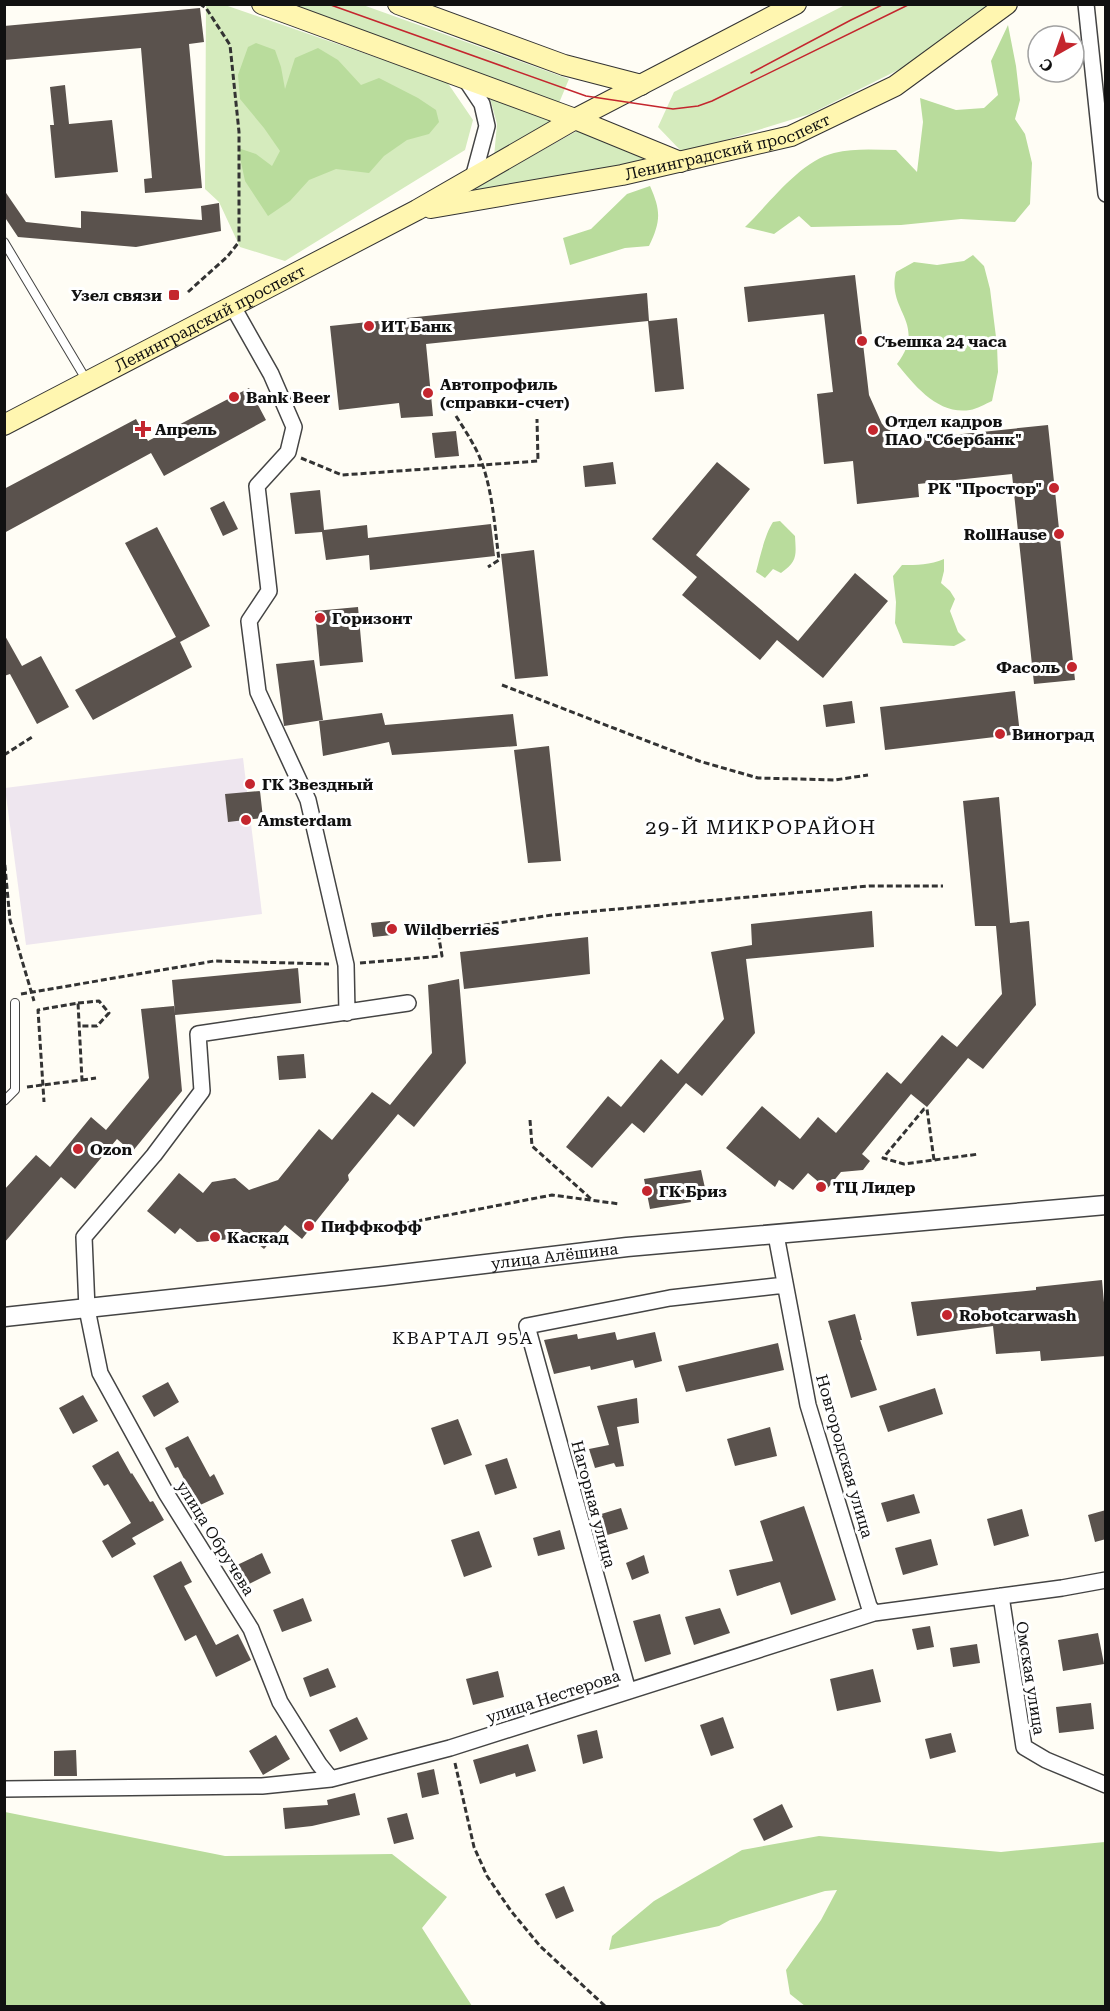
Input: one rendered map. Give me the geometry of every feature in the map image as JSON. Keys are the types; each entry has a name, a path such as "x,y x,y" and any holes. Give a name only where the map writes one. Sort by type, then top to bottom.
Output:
{"main road":[{"path":"262,4 464,77 680,162"},
{"path":"398,4 564,65 641,84"},
{"name":"Ленинградский проспект","path":"4,425 417,210 575,119 796,4"},
{"name":"Ленинградский проспект","path":"417,210 622,175 791,136 895,86 1007,4"}],"street":[{"path":"1086,4 1106,194"},
{"path":"464,77 482,104 487,126 473,178"},
{"path":"1101,147 1106,101"},
{"path":"232,305 271,374 294,427 288,452 257,486 269,591 249,621 258,692 308,800 346,964 346,1013 408,1003"},
{"name":"улица Обручева","path":"331,1779 280,1702 251,1629 166,1493 100,1373 87,1309 84,1237 154,1155 202,1091 198,1034 346,1013"},
{"name":"улица Алёшина","path":"4,1317 627,1247 1106,1205"},
{"name":"Новгородская улица","path":"776,1235 808,1405 869,1606 874,1613"},
{"name":"Нагорная улица","path":"628,1691 527,1326 670,1298 785,1284"},
{"name":"улица Нестерова","path":"4,1790 262,1786 331,1779 450,1748 874,1613 1106,1580"},
{"name":"Омская улица","path":"1001,1596 1024,1747 1046,1760 1106,1785"}],"lane":[{"path":"4,242 88,382"},
{"path":"4,1101 15,1090 16,999"}],"path":[{"path":"188,292 239,242 239,132 230,45 206,8 200,4"},
{"path":"456,416 483,464 488,483 499,560 488,567"},
{"path":"288,452 342,475 538,461 537,419"},
{"path":"502,685 699,761 758,778 835,780 868,775"},
{"path":"4,755 32,737"},
{"path":"4,856 10,920 34,1001"},
{"path":"16,999 31,993 214,961 346,964 442,956 438,932 552,915 869,886 943,886"},
{"path":"44,1102 38,1010 99,1000 109,1013 97,1026 79,1026"},
{"path":"78,1003 82,1080"},
{"path":"23,1088 96,1078"},
{"path":"934,1160 927,1109 924,1109 883,1158 904,1164 980,1154"},
{"path":"530,1120 532,1146 592,1200"},
{"path":"381,1228 552,1195 620,1204"},
{"path":"450,1748 474,1847 487,1876 511,1911 540,1946 605,2007"}],"shaded area":[{"path":"243,758 262,914 26,945 5,788"}],"green space":[{"path":"206,5 225,5 447,82 473,120 465,150 285,261 240,247 219,202 205,189"},
{"path":"288,5 363,5 569,79 559,103"},
{"path":"845,5 992,5 910,64 810,114 683,153 658,127 674,92"},
{"path":"1008,25 1020,100 1015,119 1025,134 1032,163 1030,204 1015,222 961,219 901,225 811,227 799,216 774,234 745,227 786,184 821,157 842,151 896,150 917,172 923,122 920,98 956,110 984,108 998,95 991,61"},
{"path":"256,43 275,50 285,89 295,58 318,48 338,60 361,85 379,78 418,98 436,110 439,122 429,134 407,140 384,156 369,173 336,169 309,180 290,201 268,216 245,181 238,148 256,154 272,166 280,151 240,99 238,75 248,47"},
{"path":"490,98 552,120 494,157 497,124"},
{"path":"577,131 652,160 467,192"},
{"path":"650,186 658,209 658,216 656,230 649,246 625,248 570,265 563,238 591,229 627,194"},
{"path":"973,255 984,266 990,289 998,372 992,401 973,409 958,410 948,408 928,397 897,364 909,338 908,327 896,297 894,285 896,272 914,262 937,265 964,261"},
{"path":"780,521 795,536 795,557 781,573 773,569 765,578 756,572 759,560 770,527 773,522"},
{"path":"944,559 941,583 955,599 950,611 958,632 966,640 954,646 903,643 895,623 896,602 893,576 902,565 929,564"},
{"path":"5,1812 225,1856 392,1854 447,1897 422,1928 472,2006 5,2006"},
{"path":"819,1836 1001,1852 1105,1842 1105,2006 805,2006 790,1994 786,1970 821,1920 837,1890 825,1891 730,1920 719,1926 609,1950 612,1936 654,1901 742,1850"}],"building":[{"path":"200,8 204,42 189,44 202,188 145,193 144,179 152,178 141,48 4,60 4,26"},
{"path":"65,85 69,124 112,120 118,172 55,178 50,125 54,125 50,87"},
{"path":"4,190 26,222 81,228 81,211 202,220 201,206 219,203 221,231 136,247 18,237 4,216"},
{"path":"855,275 869,395 882,424 898,437 914,439 1048,425 1075,680 1034,684 1012,474 918,484 919,497 857,504 853,461 824,464 817,394 833,392 824,314 748,322 744,287"},
{"path":"647,293 649,321 677,318 684,389 655,392 648,321 426,344 433,416 401,418 399,403 339,410 330,326"},
{"path":"249,388 266,420 164,476 151,453 4,533 4,489 136,419 148,441"},
{"path":"456,431 459,456 435,458 432,433"},
{"path":"613,462 616,484 585,487 583,466"},
{"path":"717,462 750,489 696,555 798,641 855,573 888,601 823,678 777,640 760,660 682,595 697,577 652,539"},
{"path":"320,490 324,530 367,525 368,538 491,524 495,556 370,570 369,555 326,560 322,532 295,534 290,493"},
{"path":"224,501 238,529 223,536 210,508"},
{"path":"157,527 210,626 180,642 192,667 93,720 75,690 176,637 125,543"},
{"path":"534,550 548,676 515,679 501,554"},
{"path":"358,607 363,662 320,666 315,611"},
{"path":"4,634 22,666 41,656 69,707 37,724 10,674 4,676"},
{"path":"314,660 323,720 284,726 276,664"},
{"path":"1015,691 1020,734 885,750 880,707"},
{"path":"852,701 855,723 826,727 823,705"},
{"path":"382,713 385,725 513,714 517,746 392,755 389,742 323,756 319,721"},
{"path":"549,746 561,861 528,863 514,750"},
{"path":"260,791 263,818 228,822 225,794"},
{"path":"999,797 1010,923 1029,921 1036,1005 983,1069 968,1058 927,1107 911,1094 862,1154 870,1161 863,1170 841,1172 827,1189 808,1173 793,1190 779,1180 775,1187 726,1148 762,1106 800,1139 818,1117 836,1133 887,1072 901,1084 942,1035 957,1047 1002,994 996,926 975,926 963,801"},
{"path":"872,911 874,947 746,959 755,1033 702,1096 686,1083 644,1133 632,1123 592,1168 566,1147 608,1096 621,1107 661,1059 678,1074 724,1019 711,952 752,945 751,924"},
{"path":"390,921 392,935 373,937 371,923"},
{"path":"588,937 590,974 464,989 460,952"},
{"path":"298,968 301,1003 175,1015 182,1091 132,1152 117,1139 75,1189 61,1177 4,1243 4,1190 36,1155 50,1167 91,1117 106,1130 149,1078 141,1009 174,1006 175,1014 172,980"},
{"path":"459,979 466,1063 414,1127 398,1114 348,1175 349,1180 302,1239 285,1225 264,1249 240,1229 232,1239 197,1242 180,1228 175,1234 147,1211 179,1173 203,1193 212,1182 235,1178 249,1190 278,1180 319,1129 332,1140 372,1092 390,1105 432,1053 428,985"},
{"path":"304,1054 306,1078 279,1080 277,1056"},
{"path":"701,1170 705,1188 689,1190 691,1202 650,1209 644,1179"},
{"path":"1102,1280 1106,1356 1041,1361 1040,1351 996,1354 993,1326 917,1336 911,1302 1036,1290 1036,1287"},
{"path":"855,1314 862,1340 860,1340 877,1390 851,1398 828,1321"},
{"path":"615,1332 617,1340 655,1332 662,1361 635,1368 633,1360 591,1370 590,1366 554,1374 544,1340 577,1334 578,1339"},
{"path":"778,1343 784,1370 686,1392 678,1366"},
{"path":"168,1382 179,1402 154,1417 142,1396"},
{"path":"935,1388 943,1414 888,1432 879,1406"},
{"path":"83,1395 98,1421 73,1434 59,1408"},
{"path":"637,1398 639,1423 617,1427 624,1466 616,1467 614,1463 595,1468 589,1449 609,1445 597,1406"},
{"path":"458,1419 472,1455 444,1465 431,1428"},
{"path":"770,1427 777,1456 735,1466 727,1439"},
{"path":"188,1436 210,1477 214,1474 224,1494 198,1506 178,1467 175,1468 165,1448"},
{"path":"118,1451 131,1474 150,1502 153,1501 164,1520 132,1538 136,1544 112,1558 102,1541 131,1523 108,1484 104,1486 92,1466"},
{"path":"507,1458 517,1488 495,1495 485,1465"},
{"path":"914,1494 920,1513 887,1522 881,1503"},
{"path":"804,1506 836,1600 791,1615 780,1582 737,1596 729,1570 773,1561 760,1521"},
{"path":"621,1508 628,1529 604,1536 598,1515"},
{"path":"1022,1509 1029,1536 994,1546 987,1519"},
{"path":"1106,1510 1106,1539 1095,1542 1088,1515"},
{"path":"560,1530 565,1549 538,1556 533,1538"},
{"path":"479,1531 492,1567 464,1577 451,1540"},
{"path":"931,1539 938,1565 903,1575 895,1548"},
{"path":"262,1553 271,1573 245,1586 235,1566"},
{"path":"644,1555 649,1573 632,1580 626,1563"},
{"path":"181,1561 192,1582 184,1586 216,1645 238,1634 251,1660 216,1677 196,1635 185,1641 153,1576"},
{"path":"303,1598 312,1621 282,1632 273,1610"},
{"path":"720,1608 730,1633 694,1645 685,1617"},
{"path":"660,1614 671,1654 645,1662 633,1621"},
{"path":"930,1626 934,1647 917,1650 912,1629"},
{"path":"1098,1633 1104,1664 1063,1671 1058,1640"},
{"path":"977,1644 980,1663 953,1667 950,1648"},
{"path":"328,1668 336,1687 310,1697 303,1678"},
{"path":"873,1669 881,1702 837,1711 830,1679"},
{"path":"498,1671 504,1697 473,1705 466,1679"},
{"path":"1091,1703 1094,1729 1059,1733 1056,1707"},
{"path":"357,1717 368,1739 340,1752 329,1730"},
{"path":"723,1717 734,1748 711,1756 700,1725"},
{"path":"597,1730 603,1758 583,1764 577,1735"},
{"path":"951,1733 956,1752 930,1759 925,1739"},
{"path":"276,1735 290,1759 263,1775 249,1751"},
{"path":"528,1744 536,1771 516,1777 515,1773 480,1784 473,1760"},
{"path":"76,1750 77,1776 54,1776 54,1751"},
{"path":"434,1769 439,1794 422,1798 417,1773"},
{"path":"355,1793 360,1815 312,1826 285,1829 283,1808 328,1805 327,1800"},
{"path":"782,1804 793,1827 764,1841 753,1819"},
{"path":"407,1813 414,1839 394,1844 387,1818"},
{"path":"564,1886 574,1911 556,1919 545,1894"}],"tram line":[{"path":"328,4 586,96 673,109 698,106 712,101 910,4"},
{"path":"751,73 884,4"}],"place":[{"name":"Узел связи","path":"174,295"},
{"name":"ИТ Банк","path":"369,326"},
{"name":"Съешка 24 часа","path":"862,341"},
{"name":"Автопрофиль (справки-счет)","path":"428,393"},
{"name":"Bank Beer","path":"234,397"},
{"name":"Апрель","path":"143,429"},
{"name":"Отдел кадров ПАО \"Сбербанк\"","path":"873,430"},
{"name":"РК \"Простор\"","path":"1054,488"},
{"name":"RollHause","path":"1059,534"},
{"name":"Горизонт","path":"320,618"},
{"name":"Фасоль","path":"1072,667"},
{"name":"Виноград","path":"1000,734"},
{"name":"ГК Звездный","path":"250,784"},
{"name":"Amsterdam","path":"246,820"},
{"name":"Wildberries","path":"392,929"},
{"name":"Ozon","path":"78,1149"},
{"name":"ТЦ Лидер","path":"821,1187"},
{"name":"ГК Бриз","path":"647,1191"},
{"name":"Пиффкофф","path":"309,1226"},
{"name":"Каскад","path":"215,1237"},
{"name":"Robotcarwash","path":"947,1315"}],"district":[{"name":"29-Й МИКРОРАЙОН","path":"761,827"},
{"name":"КВАРТАЛ 95А","path":"463,1338"}]}
